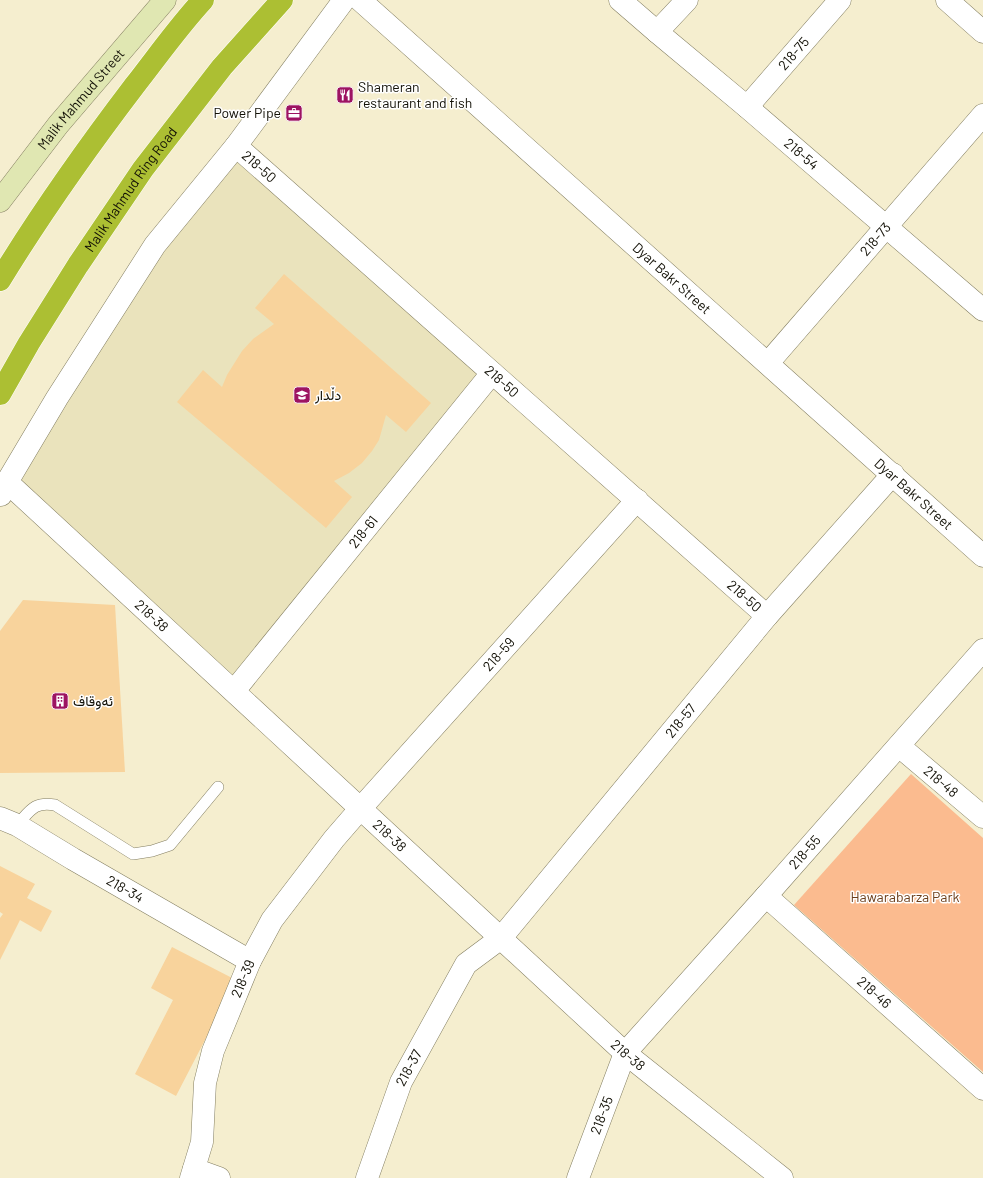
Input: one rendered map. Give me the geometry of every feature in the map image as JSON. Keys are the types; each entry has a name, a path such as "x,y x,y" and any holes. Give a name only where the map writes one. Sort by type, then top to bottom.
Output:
{"highway":[{"path":"0,280 20,247 99,133 187,18 203,0"},
{"name":"Malik Mahmud Ring Road","path":"0,394 29,343 78,265 143,169 222,67 282,0"}],"main road":[{"name":"Malik Mahmud Street","path":"0,201 58,125 165,0"}],"street":[{"path":"3,489 57,398 155,245 236,146 344,0"},
{"name":"Dyar Bakr Street","path":"360,0 893,474 983,556"},
{"name":"218-54","path":"620,0 983,310"},
{"path":"657,32 687,0"},
{"name":"218-75","path":"747,107 840,0"},
{"path":"946,0 983,32"},
{"name":"218-73","path":"768,363 983,115"},
{"name":"218-50","path":"236,146 767,616"},
{"name":"218-61","path":"234,691 492,373"},
{"name":"218-57","path":"466,964 501,938 767,616 893,474"},
{"name":"218-38","path":"3,489 234,691 625,1053 772,1175"},
{"name":"218-59","path":"360,809 637,500"},
{"name":"218-55","path":"625,1053 983,650"},
{"name":"218-48","path":"899,746 983,817"},
{"name":"218-39","path":"193,1174 202,1142 205,1083 213,1051 250,961 272,920 334,839 360,809"},
{"name":"218-34","path":"8,821 250,961"},
{"name":"218-46","path":"766,896 983,1089"},
{"name":"218-37","path":"367,1178 401,1082 466,964"},
{"name":"218-35","path":"578,1178 625,1053"},
{"path":"193,1174 219,1178"}],"lane":[{"path":"8,821 45,803 55,805 133,854 152,851 170,845 218,787"}],"shaded area":[{"path":"236,146 492,373 234,691 7,482 57,398"}],"green space":[{"name":"Hawarabarza Park","path":"911,774 983,838 983,1072 794,905"}],"building":[{"name":"دڵدار","path":"284,274 431,403 406,432 386,415 379,440 372,451 362,463 349,473 334,481 352,497 326,528 177,402 203,370 222,387 227,375 242,351 253,339 274,324 255,308"},
{"name":"ئەوقاف","path":"23,600 115,605 125,772 0,773 0,631"},
{"path":"0,866 35,884 27,898 52,911 41,932 20,920 0,960 0,918 3,914 0,912"},
{"path":"172,947 236,980 176,1096 135,1074 173,1000 151,988"}],"place":[{"name":"Shameran restaurant and fish","path":"345,95"},
{"name":"Power Pipe","path":"294,113"},
{"name":"دڵدار","path":"302,395"},
{"name":"ئەوقاف","path":"60,701"}]}
